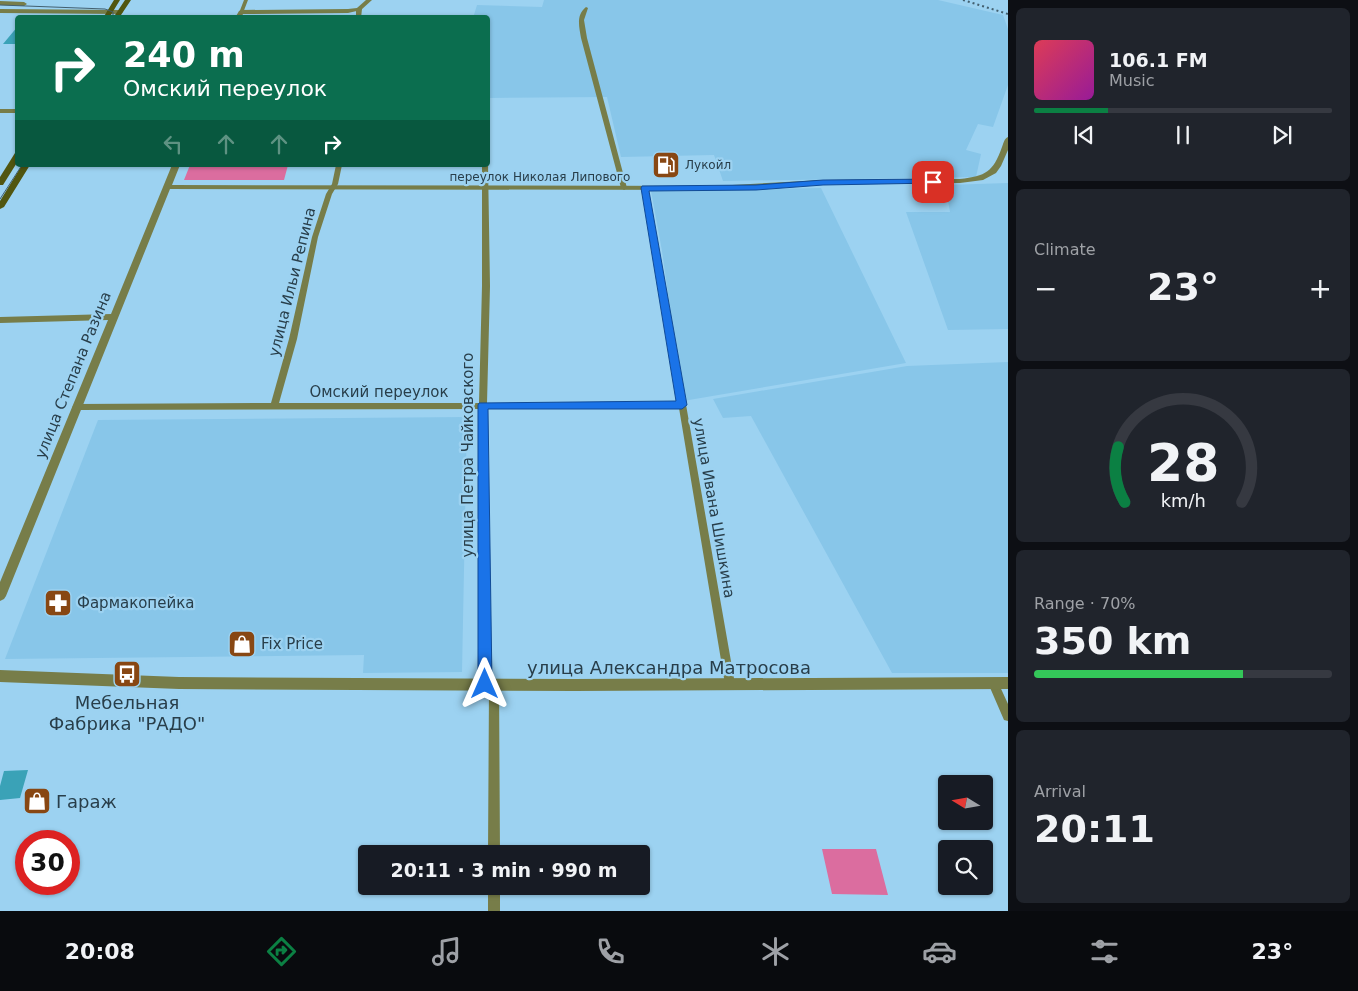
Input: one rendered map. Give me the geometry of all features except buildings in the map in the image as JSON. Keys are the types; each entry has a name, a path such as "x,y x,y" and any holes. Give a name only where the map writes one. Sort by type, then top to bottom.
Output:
{"main road":[{"path":"109,12 117,0"},
{"path":"118,15 128,0"},
{"path":"0,183 15,160"},
{"path":"0,207 25,167"}],"street":[{"path":"246,0 239,15 348,11 359,8 369,0"},
{"path":"0,3 109,12 118,15"},
{"path":"358,15 359,8"},
{"path":"586,8 582,20 583,31 624,188"},
{"path":"0,11 109,12"},
{"path":"0,111 15,111"},
{"name":"переулок Николая Липового","path":"168,187 332,189 756,188 823,182 974,180 984,179 993,172 1008,139"},
{"name":"улица Степана Разина","path":"0,596 175,167"},
{"name":"улица Ильи Репина","path":"274,406 295,330 315,236 338,167"},
{"name":"улица Петра Чайковского","path":"485,167 486,286 483,405 494,845"},
{"name":"улица Ивана Шишкина","path":"645,188 730,684"},
{"path":"0,320 113,317"},
{"name":"Омский переулок","path":"76,407 682,405"},
{"name":"улица Александра Матросова","path":"0,676 178,683 730,684 1008,682"},
{"path":"993,683 1008,716"},
{"path":"494,895 494,911"}],"shaded area":[{"path":"544,0 938,0 1003,15 1008,29 1008,85 993,127 978,124 966,150 981,154 976,177 723,181 714,155 621,157 607,97 490,98 490,15 474,15 477,5 542,7"},
{"path":"189,167 287,167 284,180 184,180"},
{"path":"1008,183 1008,329 948,330 906,212 950,212 945,185"},
{"path":"821,188 906,363 683,401 662,251 651,191"},
{"path":"1008,362 1008,673 892,673 751,416 723,418 713,399 907,366"},
{"path":"467,417 462,672 363,673 364,655 5,659 98,420"},
{"path":"822,849 876,849 888,895 832,894"}],"tram line":[{"path":"0,5 105,9 113,12 113,15"},
{"path":"0,199 21,167"}],"railway":[{"path":"963,0 1008,14"}],"place":[{"name":"Лукойл","path":"666,165"},
{"name":"Фармакопейка","path":"58,603"},
{"name":"Fix Price","path":"242,644"},
{"name":"Мебельная Фабрика \"РАДО\"","path":"127,674"},
{"name":"Гараж","path":"37,801"}],"route":[{"path":"485,684 483,405 682,405 645,188 756,188 823,182 933,182"}]}
